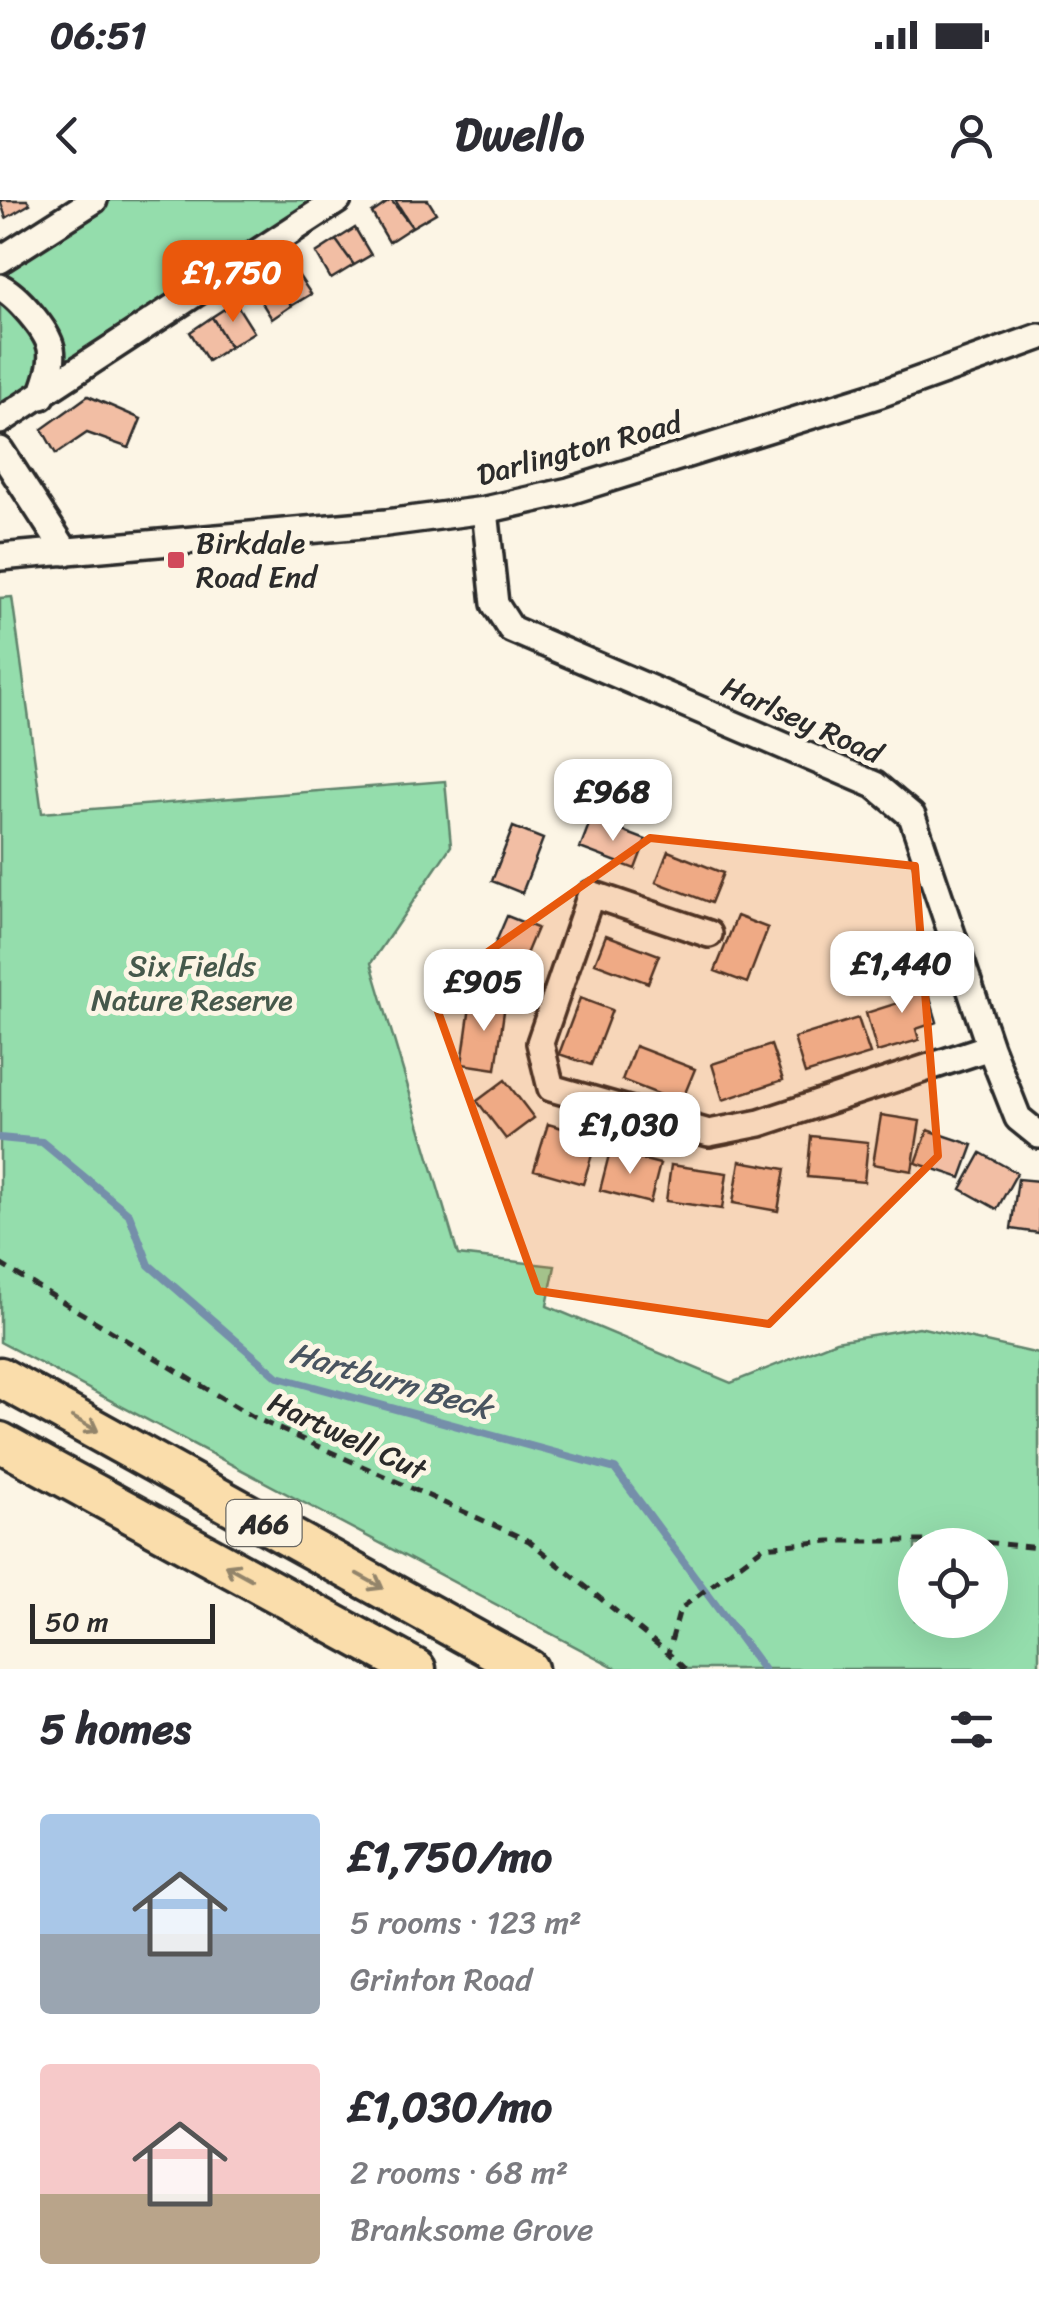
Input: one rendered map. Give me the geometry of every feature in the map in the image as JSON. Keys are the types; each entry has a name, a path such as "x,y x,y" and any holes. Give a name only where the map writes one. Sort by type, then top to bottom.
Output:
{"highway":[{"name":"A66","path":"0,1377 528,1669"},
{"name":"A66","path":"0,1442 416,1669"}],"street":[{"path":"0,260 94,200"},
{"path":"0,422 338,200"},
{"path":"0,287 10,292 50,345 52,368 42,396"},
{"name":"Darlington Road","path":"0,558 386,523 485,510 588,486 880,394 1039,338"},
{"path":"0,450 66,552"},
{"name":"Harlsey Road","path":"485,510 495,604 510,629 875,785 912,816 990,1048 1018,1118 1039,1135"},
{"path":"709,934 591,894 540,1043 551,1088 709,1133 760,1123 990,1048"}],"path":[{"name":"Hartwell Cut","path":"0,1264 255,1418 529,1540 685,1669"},
{"path":"668,1652 680,1609 762,1547 830,1541 974,1541 1039,1548"}],"highlighted area":[{"path":"650,838 915,866 938,1156 769,1324 538,1291 431,992"}],"green space":[{"path":"68,200 352,200 10,429 0,414 0,244"},
{"name":"Six Fields Nature Reserve","path":"12,597 42,813 445,781 451,846 371,963 458,1255 555,1266 547,1306 731,1383 836,1341 919,1327 1039,1354 1039,1669 618,1669 0,1342 0,598"}],"building":[{"path":"0,200 27,200 30,204 6,218"},
{"path":"391,200 412,227 389,242 372,213"},
{"path":"395,200 428,200 436,213 412,227"},
{"path":"355,228 371,255 354,265 336,240"},
{"path":"336,240 354,265 331,279 316,253"},
{"path":"291,264 311,294 291,306 272,277"},
{"path":"272,277 291,306 272,319 254,290"},
{"path":"235,302 254,332 230,347 212,317"},
{"path":"212,317 230,347 208,361 190,332"},
{"path":"88,396 141,419 129,448 87,433 56,454 42,429"},
{"path":"591,819 646,840 635,869 580,848"},
{"path":"513,827 543,839 522,893 492,881"},
{"path":"668,851 723,873 711,903 656,882"},
{"path":"507,916 537,928 514,983 484,970"},
{"path":"737,916 768,928 747,983 715,971"},
{"path":"606,935 659,955 648,983 595,963"},
{"path":"924,977 937,1022 916,1029 919,1040 877,1052 866,1013 898,1003 893,987"},
{"path":"580,998 612,1010 591,1065 559,1054"},
{"path":"471,999 505,1004 496,1069 462,1064"},
{"path":"858,1018 870,1054 805,1074 794,1038"},
{"path":"771,1045 783,1080 723,1100 712,1064"},
{"path":"635,1046 695,1069 681,1103 622,1080"},
{"path":"505,1080 534,1118 506,1139 477,1101"},
{"path":"881,1115 920,1121 912,1171 873,1164"},
{"path":"548,1124 597,1138 583,1184 534,1170"},
{"path":"928,1130 973,1145 961,1178 916,1163"},
{"path":"811,1136 868,1142 864,1182 807,1177"},
{"path":"610,1151 660,1164 650,1203 600,1190"},
{"path":"981,1153 1017,1173 997,1209 961,1189"},
{"path":"740,1161 785,1169 778,1211 733,1203"},
{"path":"671,1165 727,1173 722,1209 666,1201"},
{"path":"1018,1179 1039,1181 1039,1233 1011,1229"}],"waterway":[{"name":"Hartburn Beck","path":"0,1138 42,1142 129,1214 149,1265 278,1377 615,1469 763,1669"}],"place":[{"name":"Birkdale Road End","path":"176,560"}]}
